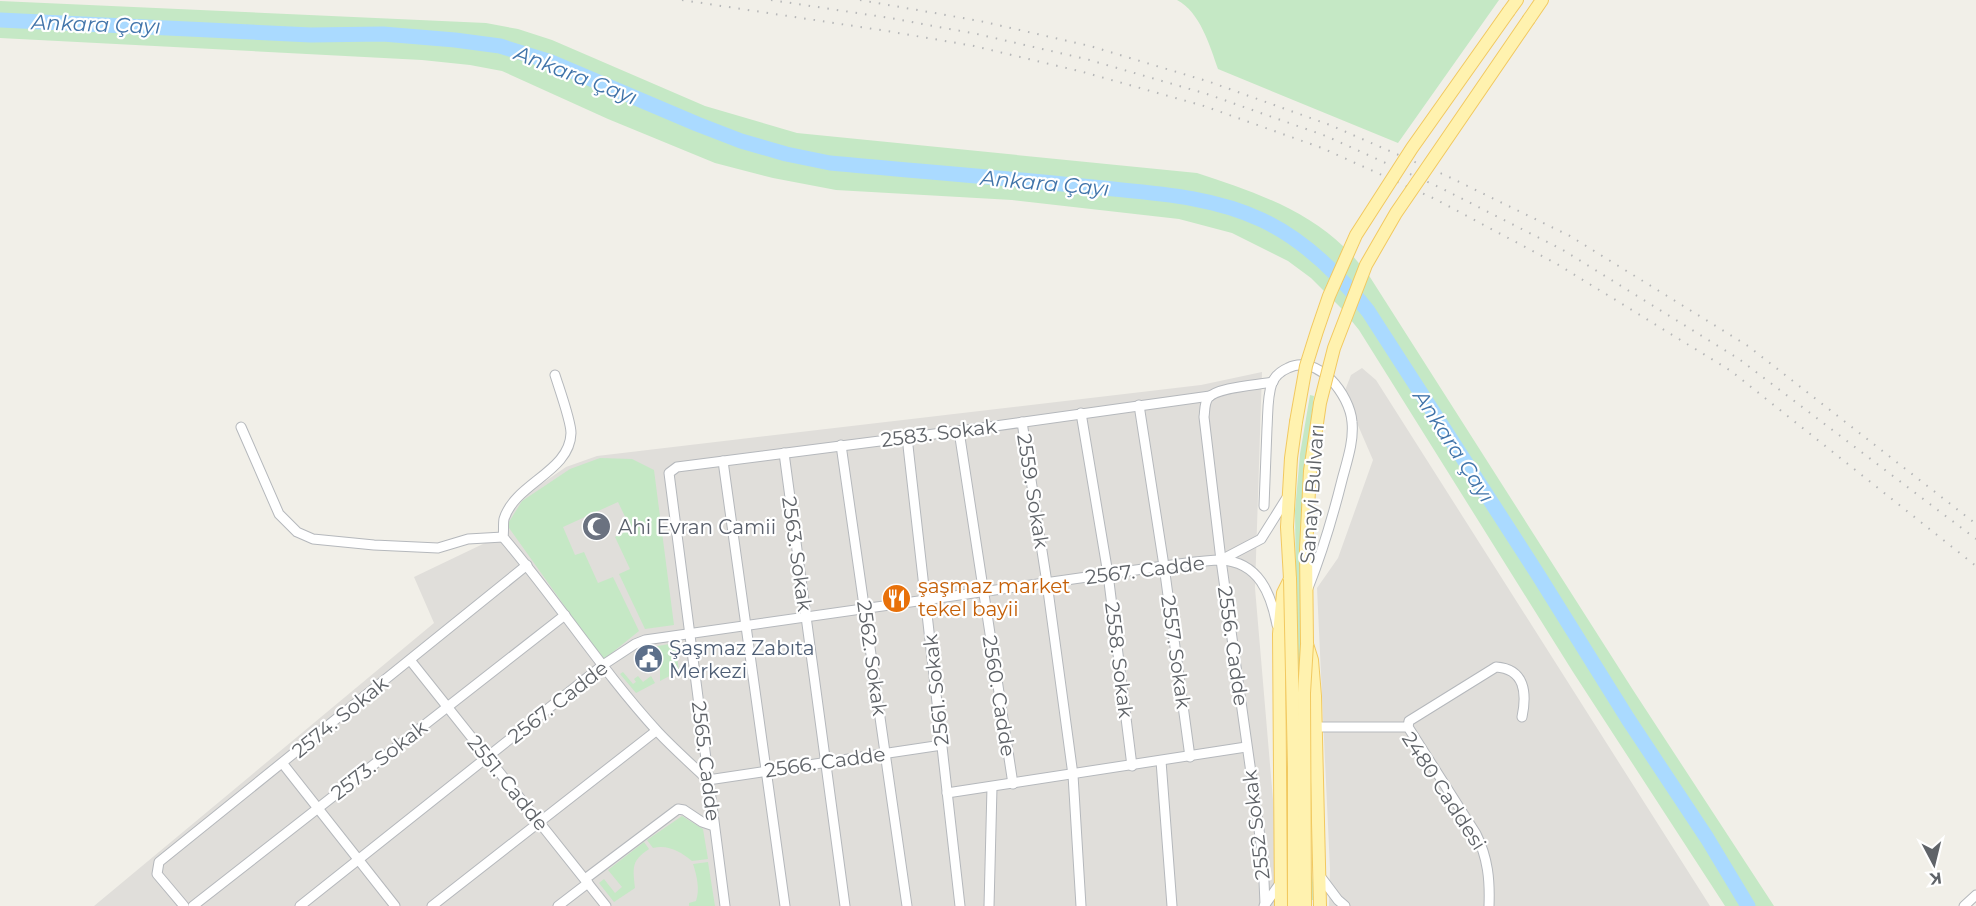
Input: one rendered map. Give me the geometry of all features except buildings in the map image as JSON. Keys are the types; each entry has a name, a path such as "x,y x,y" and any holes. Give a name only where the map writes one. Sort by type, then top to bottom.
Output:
{"main road":[{"name":"Sanayi Bulvarı","path":"1294,906 1294,768 1287,527 1291,458 1306,366 1329,296 1356,235 1412,148 1517,0"},
{"name":"Sanayi Bulvarı","path":"1305,906 1306,549 1310,471 1314,438 1327,375 1346,315 1366,265 1408,194 1542,0"},
{"path":"1281,906 1279,634 1282,593 1290,579"},
{"path":"1307,644 1313,668 1316,727 1320,906"},
{"path":"1281,879 1292,888 1302,889 1311,886 1319,873"}],"street":[{"path":"1264,506 1268,405 1272,382 1282,370 1293,366 1300,365 1321,371 1330,378 1350,408 1351,444 1319,560 1307,590"},
{"path":"555,375 571,433 567,448 554,467 517,497 504,519 503,537 656,731 708,780"},
{"path":"1210,396 1231,389 1272,382"},
{"name":"2583. Sokak","path":"669,473 676,467 1210,396"},
{"name":"2556. Cadde","path":"1210,396 1206,401 1204,417 1246,747"},
{"name":"2557. Sokak","path":"1139,405 1191,757"},
{"name":"2558. Sokak","path":"1081,413 1108,574 1132,766"},
{"name":"2559. Sokak","path":"1022,422 1073,774 1081,906"},
{"path":"241,427 279,513 297,532 313,539 438,548 468,539 503,537"},
{"name":"2560. Cadde","path":"959,431 1013,784"},
{"name":"2561. Sokak","path":"907,437 960,906"},
{"name":"2562. Sokak","path":"841,445 908,906"},
{"name":"2563. Sokak","path":"783,453 845,906"},
{"path":"723,461 785,906"},
{"name":"2565. Cadde","path":"669,473 724,906"},
{"path":"1221,560 1261,539 1289,495"},
{"path":"1221,560 1244,568 1265,586 1274,608 1279,634"},
{"name":"2567. Cadde","path":"300,906 603,665 645,640 1164,566 1221,560"},
{"name":"2574. Sokak","path":"184,906 157,874 159,862 527,565"},
{"name":"2573. Sokak","path":"193,906 565,615"},
{"name":"2551. Cadde","path":"410,660 606,906"},
{"path":"1408,727 1409,721 1496,667 1510,669 1518,676 1524,694 1525,705 1522,717"},
{"name":"2480 Caddesi","path":"1316,727 1408,727 1476,834 1483,849 1488,866 1489,906"},
{"path":"432,906 656,731"},
{"name":"2566. Cadde","path":"708,780 942,745"},
{"path":"947,794 1246,747"},
{"name":"2552 Sokak","path":"1246,747 1263,858 1264,905"},
{"path":"1161,761 1172,906"},
{"path":"283,764 395,906"},
{"path":"989,906 992,787"},
{"path":"558,906 586,881 678,809 684,810 702,822 714,825"},
{"path":"1319,873 1338,900 1346,906"},
{"path":"1264,905 1281,879"},
{"path":"1964,906 1976,895"}],"shaded area":[{"path":"1362,368 1376,380 1710,906 1329,906 1330,869 1317,588 1338,558 1373,460 1344,393 1351,375"},
{"path":"1262,372 1255,588 1282,906 94,906 434,623 414,577 485,543 498,532 518,500 566,467 597,456 1201,385"}],"green space":[{"path":"1177,0 1499,0 1398,143 1218,69 1208,40 1198,21 1185,5"},
{"path":"0,1 486,23 518,29 552,40 705,106 797,133 1197,173 1236,186 1294,211 1328,233 1368,274 1633,690 1774,906 1725,906 1573,672 1359,330 1311,278 1288,261 1232,233 1179,219 1012,200 836,190 773,178 715,163 608,119 502,71 470,65 422,60 0,38"},
{"path":"1310,395 1314,396 1303,482 1301,538 1310,865 1316,900 1300,900 1295,511 1300,454"},
{"path":"600,458 632,459 654,470 674,625 645,629 619,574 630,569 615,537 631,529 618,502 563,527 575,555 584,552 598,583 613,577 639,631 603,660 507,525 522,501 570,469"},
{"path":"675,643 679,671 660,681 660,666 652,647"},
{"path":"623,672 633,684 636,682 634,679 638,676 643,682 651,676 655,683 636,693 620,674"},
{"path":"682,816 703,829 708,859 692,861 674,850 664,847 653,848 647,840"},
{"path":"644,842 649,849 636,861 635,888 614,902 599,883 604,879 615,893 622,887 608,870"},
{"path":"708,862 715,906 689,906 689,903 696,901 698,892 693,864"}],"waterway":[{"name":"Ankara Çayı","path":"0,20 311,35 383,34 500,46 551,62 741,141 786,154 830,163 1179,196 1221,205 1262,220 1292,237 1320,259 1368,311 1628,719 1707,838 1748,906"}],"railway":[{"path":"682,0 974,46 1083,72 1204,106 1322,148 1435,199 1557,264 1731,371 1976,566"},
{"path":"771,0 977,34 1086,59 1207,94 1326,136 1441,188 1563,250 1739,359 1976,539"},
{"path":"860,0 980,21 1090,46 1210,82 1330,125 1447,176 1570,236 1748,346 1976,524"}],"place":[{"name":"Ahi Evran Camii","path":"597,527"},
{"name":"şaşmaz market tekel bayii","path":"897,598"},
{"name":"Şaşmaz Zabıta Merkezi","path":"648,659"}]}
